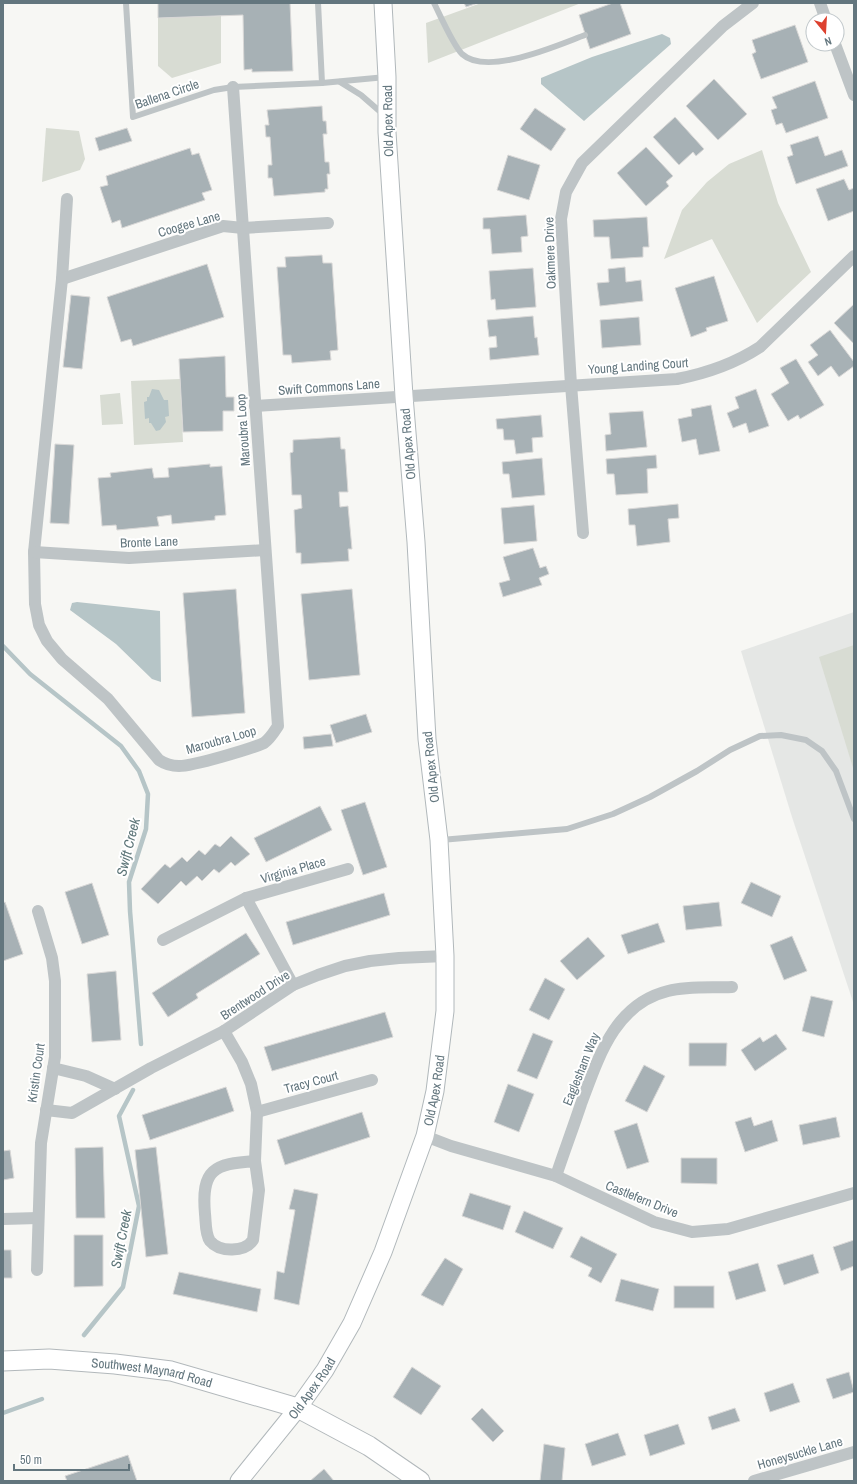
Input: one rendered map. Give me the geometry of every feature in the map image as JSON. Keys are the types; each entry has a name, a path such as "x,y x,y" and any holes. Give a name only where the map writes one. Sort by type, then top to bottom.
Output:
{"main road":[{"name":"Old Apex Road","path":"239,1481 298,1408 325,1370 352,1323 383,1252 425,1136 435,1091 445,1011 445,956 439,840 427,739 416,542 404,396 387,118 387,77 383,3"},
{"name":"Southwest Maynard Road","path":"3,1361 49,1359 115,1364 171,1371 298,1408 369,1446 420,1481"}],"street":[{"name":"Oakmere Drive","path":"582,533 561,219 566,192 572,178 582,164 602,142 723,26 753,3"},
{"path":"838,52 854,95"},
{"name":"Maroubra Loop","path":"67,199 62,279 34,552 35,604 39,625 47,641 62,659 108,699 159,760 170,765 181,766 222,756 264,742 272,736 278,726 233,87"},
{"name":"Coogee Lane","path":"62,279 223,226 243,228 328,223"},
{"name":"Young Landing Court","path":"404,396 677,379 712,372 760,347 854,256"},
{"name":"Swift Commons Lane","path":"255,406 404,396"},
{"name":"Bronte Lane","path":"34,552 129,558 265,550"},
{"name":"Virginia Place","path":"163,940 246,898 348,869"},
{"path":"246,898 293,985"},
{"name":"Kristin Court","path":"37,1270 41,1143 55,1057 55,981 52,958 38,911"},
{"name":"Brentwood Drive","path":"46,1110 72,1113 224,1031 293,985 344,966 370,961 445,956"},
{"name":"Eaglesham Way","path":"556,1176 602,1048 622,1018 635,1007 667,991 690,988 732,987"},
{"path":"224,1031 242,1062 251,1084 257,1112 255,1161 259,1190 253,1240 249,1246 242,1249 217,1246 210,1240 207,1234 205,1189 209,1176 216,1169 226,1164 255,1161"},
{"path":"53,1068 86,1076 115,1089"},
{"name":"Tracy Court","path":"257,1112 372,1080"},
{"name":"Castlefern Drive","path":"425,1136 446,1144 556,1176 654,1222 692,1232 728,1229 854,1193"},
{"path":"3,1219 38,1218"},
{"name":"Honeysuckle Lane","path":"754,1481 854,1452"}],"lane":[{"name":"Ballena Circle","path":"126,3 133,117 214,90 233,87 340,82 360,78 387,77"},
{"path":"318,3 322,83"},
{"path":"434,3 462,54 471,59 487,62 519,57 585,34"},
{"path":"340,82 360,95 387,118"},
{"path":"439,840 567,829 613,814 650,797 730,750 760,736 781,735 806,740 822,752 836,771 854,819"}],"shaded area":[{"path":"481,3 581,3 428,63 426,23"},
{"path":"221,16 221,63 172,78 158,66 158,18"},
{"path":"662,34 670,38 671,44 584,121 541,84 541,78 592,57"},
{"path":"46,128 79,131 85,159 80,170 42,182"},
{"path":"762,150 778,203 811,272 757,323 712,239 664,259 682,210 707,182 729,164"},
{"path":"180,379 183,442 134,445 131,381"},
{"path":"152,389 159,390 164,400 168,400 169,416 165,417 166,422 160,430 156,431 151,423 149,423 149,418 145,419 144,402 147,401 147,397 149,397"},
{"path":"120,393 123,424 102,425 100,395"},
{"path":"77,602 160,611 161,682 152,679 116,644 70,610 72,603"},
{"path":"854,612 854,1005 792,817 741,651"},
{"path":"854,645 854,771 819,657"}],"building":[{"path":"158,3 290,3 293,71 252,72 252,69 244,70 243,15 158,18"},
{"path":"464,3 478,3 466,7"},
{"path":"613,3 620,3 631,34 590,49 579,15"},
{"path":"795,25 808,62 761,79 752,54 756,52 752,40"},
{"path":"714,79 747,114 718,140 686,106"},
{"path":"815,81 828,118 786,133 782,123 776,125 771,110 777,108 772,97"},
{"path":"322,106 323,121 326,121 327,134 323,134 325,162 329,162 330,174 327,174 328,189 325,189 325,192 274,196 272,178 268,178 268,165 272,165 270,137 266,137 265,125 269,125 267,110"},
{"path":"535,108 566,129 551,151 520,129"},
{"path":"675,117 704,149 696,156 693,152 679,165 653,137"},
{"path":"127,128 132,141 99,151 95,138"},
{"path":"818,136 825,156 842,150 848,166 796,184 787,157 793,155 790,145"},
{"path":"646,147 673,176 666,182 669,186 646,206 617,173"},
{"path":"190,148 192,155 199,153 212,190 202,193 205,200 122,228 120,220 112,223 100,187 108,185 106,176"},
{"path":"508,155 540,165 529,200 497,190"},
{"path":"844,179 849,190 854,188 854,211 828,221 816,189"},
{"path":"526,215 528,236 521,237 522,252 492,254 490,229 483,229 483,218"},
{"path":"647,217 649,247 643,247 643,257 611,259 609,237 594,237 593,220"},
{"path":"322,255 323,263 332,263 338,350 330,351 331,360 292,363 291,355 283,355 277,267 286,267 285,257"},
{"path":"207,264 224,317 133,346 131,339 121,342 107,297"},
{"path":"625,267 626,282 641,280 643,301 600,306 597,283 609,282 608,269"},
{"path":"533,268 536,307 496,310 495,299 491,300 489,271"},
{"path":"714,276 728,321 706,328 707,331 691,337 675,288"},
{"path":"71,295 90,297 82,369 63,367"},
{"path":"854,304 854,344 834,323"},
{"path":"533,316 535,338 537,337 539,355 490,360 489,348 497,347 496,336 489,337 487,320"},
{"path":"639,317 641,345 602,348 600,320"},
{"path":"830,330 854,362 854,366 839,377 831,366 818,376 808,362 818,355 810,345"},
{"path":"225,356 226,397 234,397 234,411 223,411 223,431 183,432 179,359"},
{"path":"796,359 824,405 800,419 798,415 788,421 771,394 789,383 780,368"},
{"path":"756,389 769,426 749,433 746,423 733,428 727,413 739,408 735,397"},
{"path":"711,405 720,451 699,455 696,439 682,442 678,419 692,416 691,409"},
{"path":"643,411 647,447 606,451 605,435 611,434 609,413"},
{"path":"541,415 543,437 532,438 533,452 516,454 514,440 504,440 503,429 497,429 496,419"},
{"path":"340,437 341,449 345,449 348,492 339,492 340,507 348,506 352,549 348,549 349,561 301,564 301,553 296,553 294,510 302,508 301,495 292,495 290,453 293,452 293,440"},
{"path":"55,444 74,445 69,524 50,523"},
{"path":"656,455 657,468 647,469 648,493 616,495 614,474 607,474 606,459"},
{"path":"542,458 545,495 512,498 509,474 503,474 502,462"},
{"path":"210,464 210,467 222,466 226,515 215,516 215,520 172,524 171,515 157,517 159,526 117,530 116,525 102,526 98,478 111,477 110,473 152,468 154,478 169,477 168,468"},
{"path":"678,504 679,518 668,519 670,542 637,546 635,525 629,525 628,509"},
{"path":"534,505 537,541 504,544 501,508"},
{"path":"533,548 540,568 546,566 549,574 539,578 542,585 503,597 499,583 510,580 503,557"},
{"path":"236,589 245,713 192,717 183,593"},
{"path":"352,589 360,675 309,680 301,594"},
{"path":"366,714 372,732 336,743 330,725"},
{"path":"331,734 333,746 304,749 303,737"},
{"path":"365,802 387,867 363,875 341,810"},
{"path":"320,806 332,830 266,862 254,838"},
{"path":"231,836 250,854 235,866 231,862 219,873 214,869 202,881 197,876 186,886 181,881 158,904 141,889 165,864 170,868 182,857 187,862 199,850 205,855 215,844 220,847"},
{"path":"751,882 781,896 772,917 741,903"},
{"path":"92,883 109,935 82,944 65,892"},
{"path":"384,893 390,915 293,945 286,922"},
{"path":"5,902 23,954 3,961 3,903"},
{"path":"719,902 722,926 686,930 683,906"},
{"path":"658,923 665,942 628,954 621,935"},
{"path":"246,933 260,954 196,994 198,998 168,1017 152,993"},
{"path":"792,936 807,971 784,980 770,945"},
{"path":"588,937 605,956 577,980 560,961"},
{"path":"116,971 121,1040 92,1042 87,974"},
{"path":"545,978 565,989 549,1020 529,1010"},
{"path":"811,996 833,1001 824,1037 802,1031"},
{"path":"385,1012 393,1037 272,1071 264,1047"},
{"path":"533,1033 553,1041 537,1079 517,1071"},
{"path":"776,1034 787,1049 755,1071 741,1050 760,1037 763,1042"},
{"path":"689,1043 727,1043 726,1066 689,1066"},
{"path":"644,1065 665,1076 647,1112 625,1101"},
{"path":"508,1084 534,1094 519,1132 494,1122"},
{"path":"226,1087 234,1111 150,1140 142,1115"},
{"path":"362,1112 370,1137 285,1165 277,1140"},
{"path":"751,1117 754,1126 772,1120 778,1141 745,1152 735,1122"},
{"path":"836,1117 840,1137 803,1145 799,1125"},
{"path":"637,1123 649,1162 627,1169 614,1131"},
{"path":"103,1147 105,1218 76,1218 75,1148"},
{"path":"156,1147 168,1254 146,1257 135,1150"},
{"path":"10,1150 14,1178 3,1180 3,1151"},
{"path":"681,1158 717,1158 717,1184 681,1183"},
{"path":"294,1189 318,1194 299,1305 274,1299 277,1271 284,1273 295,1210 289,1209"},
{"path":"470,1193 511,1206 503,1230 462,1216"},
{"path":"524,1211 563,1228 553,1249 515,1232"},
{"path":"74,1235 103,1235 103,1286 74,1287"},
{"path":"581,1236 617,1254 601,1283 588,1276 592,1268 570,1257"},
{"path":"854,1240 854,1266 841,1271 833,1247"},
{"path":"3,1250 11,1250 12,1278 3,1278"},
{"path":"813,1254 819,1273 784,1285 777,1265"},
{"path":"445,1258 463,1269 443,1306 421,1295"},
{"path":"758,1263 766,1291 736,1300 728,1272"},
{"path":"179,1272 261,1289 257,1312 173,1294"},
{"path":"621,1279 659,1289 653,1311 615,1301"},
{"path":"674,1286 714,1286 714,1308 674,1308"},
{"path":"412,1367 441,1386 421,1415 393,1397"},
{"path":"849,1372 854,1392 833,1399 826,1379"},
{"path":"793,1383 800,1402 770,1412 764,1393"},
{"path":"482,1408 504,1431 493,1442 471,1419"},
{"path":"735,1408 740,1421 712,1430 708,1417"},
{"path":"678,1424 685,1444 650,1456 644,1435"},
{"path":"618,1433 626,1455 592,1466 585,1444"},
{"path":"544,1444 565,1448 562,1481 540,1481"},
{"path":"128,1455 137,1481 67,1481 65,1476"},
{"path":"324,1469 334,1481 310,1481"}],"waterway":[{"name":"Swift Creek","path":"3,646 30,674 121,746 139,771 148,794 146,829 129,882 141,1044"},
{"name":"Swift Creek","path":"84,1335 123,1287 139,1206 119,1116 133,1090"},
{"name":"Swift Creek","path":"3,1413 42,1399"}]}
